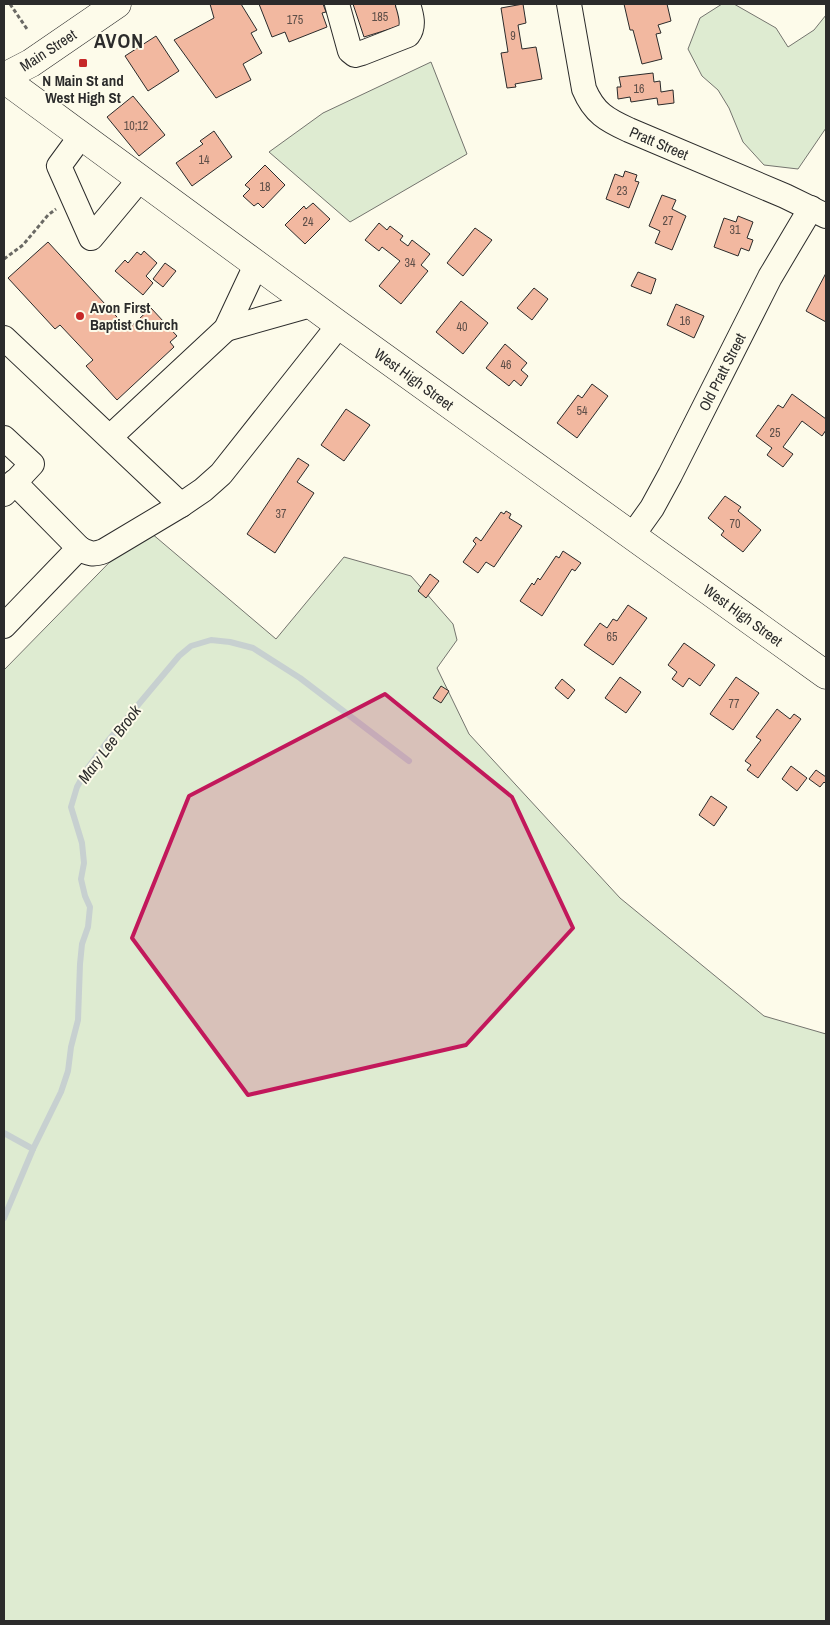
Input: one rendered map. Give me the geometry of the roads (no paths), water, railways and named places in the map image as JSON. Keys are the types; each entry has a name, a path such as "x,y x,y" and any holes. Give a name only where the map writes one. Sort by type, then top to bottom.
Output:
{"main road":[{"name":"Main Street","path":"4,78 31,63 116,4"},
{"name":"West High Street","path":"4,78 311,305 826,675"}],"street":[{"path":"337,4 350,51 354,54 362,53 408,35 412,25 408,4"},
{"name":"Pratt Street","path":"569,4 584,89 589,102 597,112 611,122 786,196 818,212"},
{"path":"81,136 59,166 91,238 140,179"},
{"name":"Old Pratt Street","path":"632,536 652,508 670,475 770,277 818,212"},
{"path":"110,437 226,329 256,264"},
{"path":"226,329 311,305"},
{"path":"4,438 32,464 9,488 85,552 98,554 181,505 203,490 221,474 339,325"},
{"path":"4,338 181,505"},
{"path":"4,626 80,548"}],"waterway":[{"name":"Mary Lee Brook","path":"4,1218 33,1149 61,1092 68,1071 71,1047 78,1020 82,944 88,927 90,907 81,879 84,863 82,843 71,807 77,787 87,769 107,742 179,656 191,646 211,640 230,642 253,648 300,678 409,761"},
{"path":"4,1133 33,1149"}],"place":[{"name":"N Main St and West High St","path":"83,63"},
{"name":"Avon First Baptist Church","path":"80,316"}],"district":[{"name":"AVON","path":"119,40"}]}
